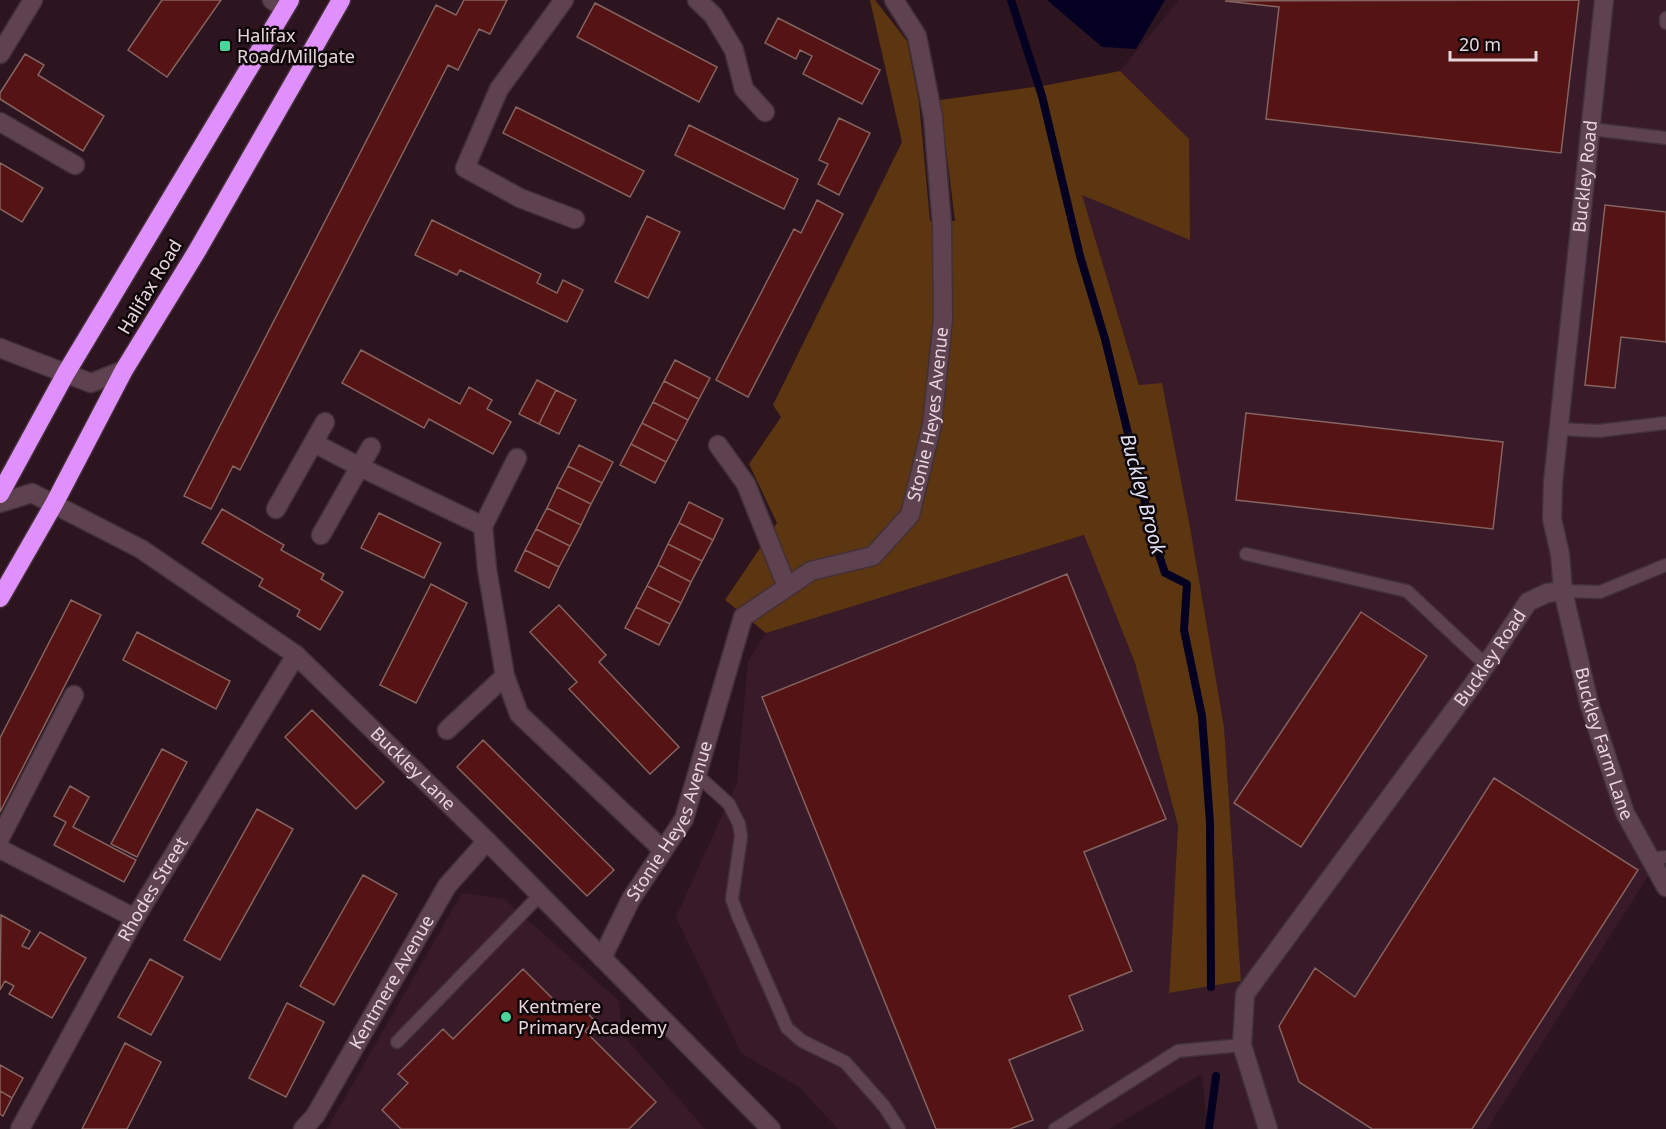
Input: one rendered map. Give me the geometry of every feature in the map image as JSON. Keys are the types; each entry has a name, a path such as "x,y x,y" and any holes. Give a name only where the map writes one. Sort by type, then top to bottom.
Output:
{"highway":[{"name":"Halifax Road","path":"0,598 54,504 124,370 197,251 341,0"},
{"name":"Halifax Road","path":"0,494 66,373 282,3"}],"street":[{"path":"0,54 33,0"},
{"path":"564,0 499,89 465,168 520,198 575,219"},
{"path":"696,0 713,15 735,50 744,89 765,112"},
{"name":"Stonie Heyes Avenue","path":"602,958 631,899 684,819 743,616 811,571 873,556 910,515 932,425 943,319 942,225 933,117 917,36 894,0"},
{"name":"Buckley Road","path":"1268,1129 1242,1045 1245,994 1486,665 1528,602 1547,593 1563,591 1560,554 1552,519 1553,482 1604,0"},
{"path":"0,122 75,165"},
{"path":"0,348 92,383 124,370"},
{"path":"276,509 325,422"},
{"path":"314,443 483,526"},
{"path":"718,445 746,484 787,587"},
{"path":"321,535 372,447"},
{"path":"517,458 483,526 486,568 505,676 519,714 663,850"},
{"name":"Buckley Lane","path":"0,503 32,493 54,504 141,549 296,655 488,841 771,1129"},
{"name":"Buckley Farm Lane","path":"1563,591 1589,703 1625,813 1659,858 1666,886"},
{"name":"Rhodes Street","path":"20,1129 135,918 296,655"},
{"path":"447,730 505,676"},
{"path":"0,838 74,695"},
{"name":"Kentmere Avenue","path":"303,1129 321,1106 447,886 488,841"},
{"path":"0,849 135,918"}],"lane":[{"path":"1666,18 1666,23"},
{"path":"1590,129 1666,138"},
{"path":"1559,429 1598,430 1666,423"},
{"path":"1246,555 1407,591 1486,665"},
{"path":"1563,591 1600,592 1666,565"},
{"path":"697,775 729,804 738,824 741,836 732,898 787,1028 802,1041 845,1062 884,1106 899,1129"},
{"path":"397,1042 541,894"},
{"path":"1055,1129 1178,1051 1242,1045"}],"shaded area":[{"path":"870,0 875,0 907,41 919,102 930,221 955,221 940,100 1048,85 1120,71 1189,139 1190,240 1082,195 1139,385 1162,383 1190,527 1224,727 1241,981 1169,993 1178,826 1135,663 1084,535 766,633 725,600 777,523 749,464 781,417 773,405 902,142"},
{"path":"1047,0 1165,0 1136,49 1102,47"},
{"path":"1179,0 1666,0 1666,848 1487,1129 1207,1129 1202,1074 1109,1129 838,1129 799,1087 741,1053 676,917 737,783 748,661 766,633 1084,535 1135,663 1178,826 1169,993 1241,981 1224,727 1190,527 1162,384 1140,386 1081,194 1189,139 1120,71"},
{"name":"Kentmere Primary Academy","path":"462,893 504,899 619,1001 622,1034 705,1129 327,1129"}],"building":[{"path":"162,0 221,0 167,77 128,50"},
{"path":"464,0 507,0 490,34 479,29 458,70 448,65 240,470 233,466 211,509 184,496 436,5 456,15"},
{"path":"1579,0 1561,153 1266,119 1279,7 1225,1"},
{"path":"595,3 717,67 699,102 577,37"},
{"path":"778,18 880,70 862,104 803,74 812,56 800,50 796,59 765,43"},
{"path":"25,54 44,65 38,75 104,116 83,151 0,99 0,93"},
{"path":"516,107 644,171 630,197 503,133"},
{"path":"839,118 870,133 839,195 818,184 828,164 819,160"},
{"path":"689,125 798,179 784,209 675,155"},
{"path":"0,163 43,188 22,222 0,209"},
{"path":"817,200 843,214 748,397 716,380 794,229 801,233"},
{"path":"1605,205 1666,212 1666,342 1621,337 1615,388 1585,385"},
{"path":"647,216 680,232 648,298 615,282"},
{"path":"432,220 541,274 537,283 557,293 563,280 583,290 567,322 460,270 457,275 415,255"},
{"path":"361,350 460,404 469,387 492,400 487,409 511,422 493,454 429,419 424,428 342,383"},
{"path":"675,360 710,378 699,399 664,381"},
{"path":"537,380 556,390 539,424 519,414"},
{"path":"664,381 699,399 688,420 653,402"},
{"path":"556,390 576,400 559,434 539,424"},
{"path":"653,402 688,420 677,441 642,423"},
{"path":"1246,413 1503,442 1493,529 1236,500"},
{"path":"642,423 677,441 666,462 631,444"},
{"path":"631,444 666,462 655,483 620,465"},
{"path":"579,445 613,462 602,483 568,466"},
{"path":"568,466 602,483 591,504 557,487"},
{"path":"557,487 591,504 581,525 547,508"},
{"path":"689,502 723,519 713,540 679,523"},
{"path":"547,508 581,525 570,546 536,529"},
{"path":"222,509 284,545 281,550 324,574 321,579 343,592 320,630 297,616 300,610 259,586 263,579 202,543"},
{"path":"379,513 441,543 424,578 361,548"},
{"path":"679,523 713,540 702,561 668,544"},
{"path":"536,529 570,546 559,567 525,550"},
{"path":"668,544 702,561 691,582 658,565"},
{"path":"525,550 559,567 549,588 515,571"},
{"path":"658,565 691,582 681,603 647,586"},
{"path":"1067,574 1166,819 1084,852 1132,971 1069,996 1083,1030 1009,1060 1033,1120 1010,1129 936,1129 762,697"},
{"path":"431,584 467,603 416,703 380,685"},
{"path":"647,586 681,603 670,624 636,607"},
{"path":"71,600 101,615 0,812 0,738"},
{"path":"559,605 606,655 599,662 679,747 650,774 569,689 577,682 530,632"},
{"path":"636,607 670,624 659,645 625,628"},
{"path":"1361,612 1427,656 1301,847 1234,803"},
{"path":"137,632 230,681 216,709 123,660"},
{"path":"312,710 384,782 356,809 285,737"},
{"path":"483,740 614,870 587,896 457,767"},
{"path":"162,749 187,762 137,857 111,844"},
{"path":"1494,778 1638,870 1472,1129 1372,1129 1299,1082 1279,1026 1315,968 1355,997"},
{"path":"70,786 89,797 73,827 136,860 124,882 54,845 66,822 54,816"},
{"path":"257,809 293,829 220,960 184,940"},
{"path":"363,875 397,894 334,1005 300,986"},
{"path":"1,915 30,931 22,946 29,949 40,932 86,958 52,1018 9,994 14,986 5,981 0,990"},
{"path":"150,959 183,977 151,1035 118,1017"},
{"path":"523,969 565,1011 575,1001 595,1021 585,1031 656,1102 629,1129 401,1129 382,1110 408,1083 398,1074 443,1029 453,1039"},
{"path":"287,1003 324,1022 286,1097 249,1078"},
{"path":"125,1043 161,1062 127,1129 82,1129"},
{"path":"0,1065 23,1078 12,1098 0,1091"},
{"path":"0,1091 12,1098 3,1116 0,1114"}],"waterway":[{"name":"Buckley Brook","path":"1011,0 1042,96 1080,256 1105,339 1154,540 1165,573 1187,584 1184,630 1202,716 1210,822 1211,987"},
{"name":"Buckley Brook","path":"1209,1129 1216,1076"}],"place":[{"name":"Halifax Road/Millgate","path":"225,46"},
{"name":"Kentmere Primary Academy","path":"506,1017"}]}
